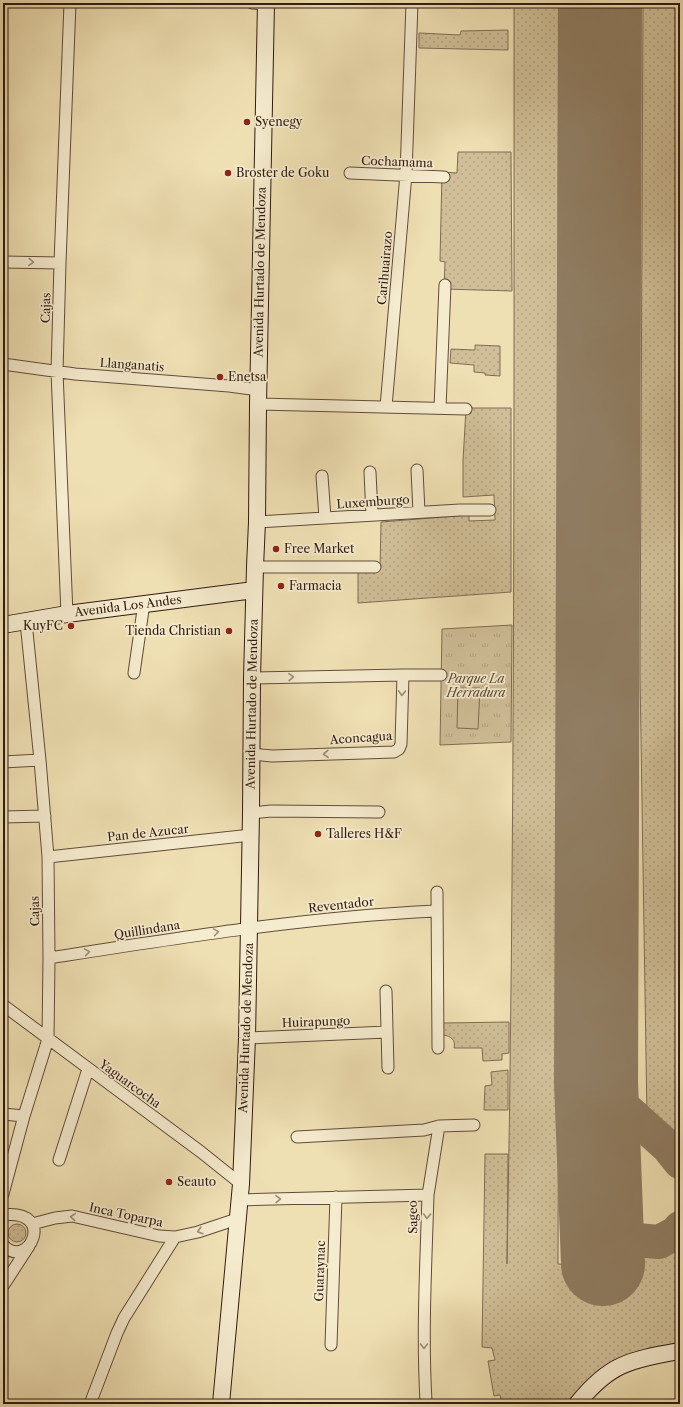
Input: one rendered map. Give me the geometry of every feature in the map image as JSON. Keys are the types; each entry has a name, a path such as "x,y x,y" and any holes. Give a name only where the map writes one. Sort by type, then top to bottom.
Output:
{"main road":[{"name":"Avenida Hurtado de Mendoza","path":"221,1404 241,1184 246,1038 252,812 252,678 257,522 262,171 261,4"},
{"name":"Avenida Los Andes","path":"3,625 144,603 254,590"},
{"path":"576,1404 600,1379 614,1369 645,1357 680,1351"}],"street":[{"name":"Cajas","path":"67,614 57,372 70,3"},
{"name":"Carihuairazo","path":"386,407 406,174 412,3"},
{"name":"Cochamama","path":"350,173 406,174 444,177"},
{"path":"3,262 60,263"},
{"path":"440,408 445,285"},
{"name":"Llanganatis","path":"3,364 57,372 229,386 258,397"},
{"path":"258,397 386,407 466,409"},
{"path":"417,470 419,512"},
{"path":"370,472 372,515"},
{"path":"322,476 325,518"},
{"name":"Luxemburgo","path":"257,522 419,512 490,510"},
{"path":"255,566 375,567"},
{"path":"134,673 144,603"},
{"name":"Cajas","path":"3,1194 24,1116 48,1039 48,857 26,622"},
{"name":"Aconcagua","path":"251,754 272,756 394,752 399,749 401,744 403,675"},
{"path":"252,678 441,675"},
{"path":"3,762 40,760"},
{"path":"252,812 379,812"},
{"path":"3,817 45,816"},
{"name":"Pan de Azucar","path":"48,857 251,835"},
{"path":"437,892 438,1048"},
{"name":"Reventador","path":"249,927 405,912 436,911"},
{"name":"Quillindana","path":"49,958 249,927"},
{"path":"386,991 388,1068"},
{"name":"Yaguarcocha","path":"3,1005 201,1152 241,1184"},
{"name":"Huirapungo","path":"246,1038 388,1032"},
{"path":"59,1160 88,1069"},
{"path":"3,1114 24,1116"},
{"path":"297,1137 424,1130 439,1126 474,1125"},
{"path":"428,1194 439,1126"},
{"name":"Sageo","path":"239,1200 428,1194 424,1310 425,1403"},
{"name":"Guaraynac","path":"331,1345 336,1197"},
{"path":"3,1215 23,1216 32,1224 34,1235 33,1241 3,1286"},
{"name":"Inca Toparpa","path":"32,1224 55,1218 72,1216 159,1236 175,1237 198,1232 237,1219"},
{"path":"90,1404 114,1340 124,1318 175,1237"},
{"path":"3,1245 9,1250 19,1251 24,1250 29,1246"}],"green space":[{"path":"465,3 511,3 511,8 461,8"},
{"path":"514,3 562,3 558,1264 641,1268 642,1256 664,1249 680,1233 680,1349 659,1351 570,1404 502,1404 500,1395 494,1396 488,1361 495,1360 492,1348 482,1347 485,1154 508,1154 507,1264 513,791"},
{"path":"643,3 680,3 680,1152 647,1119 640,675"},
{"path":"508,30 508,50 419,48 419,33 460,35 461,31"},
{"path":"458,152 511,152 512,291 444,289 445,262 440,261 442,172 457,173"},
{"path":"475,345 500,346 500,376 485,375 485,373 474,372 474,365 450,363 451,349 475,350"},
{"path":"466,408 511,408 511,592 358,603 358,572 380,570 381,522 469,515 469,521 495,520 494,495 463,497 463,461"},
{"name":"Parque La Herradura","path":"512,625 511,742 440,745 442,629"},
{"path":"458,688 480,688 478,729 457,728"},
{"path":"509,1022 509,1053 502,1054 502,1060 483,1061 482,1048 454,1048 454,1041 448,1036 443,1035 443,1023"},
{"path":"508,1070 508,1110 484,1110 485,1086 492,1085 491,1072"},
{"path":"17,1224 23,1227 26,1233 23,1239 17,1242 11,1239 8,1233 11,1227"}],"taxiway":[{"path":"596,1082 668,1147 680,1162"},
{"path":"603,1237 659,1242 676,1233 680,1228"}],"runway":[{"path":"600,3 596,1082 603,1264"}],"place":[{"name":"Syenegy","path":"247,122"},
{"name":"Broster de Goku","path":"228,173"},
{"name":"Enetsa","path":"220,377"},
{"name":"Free Market","path":"276,549"},
{"name":"Farmacia","path":"281,586"},
{"name":"KuyFC","path":"71,626"},
{"name":"Tienda Christian","path":"229,631"},
{"name":"Talleres H&F","path":"318,834"},
{"name":"Seauto","path":"169,1182"}]}
